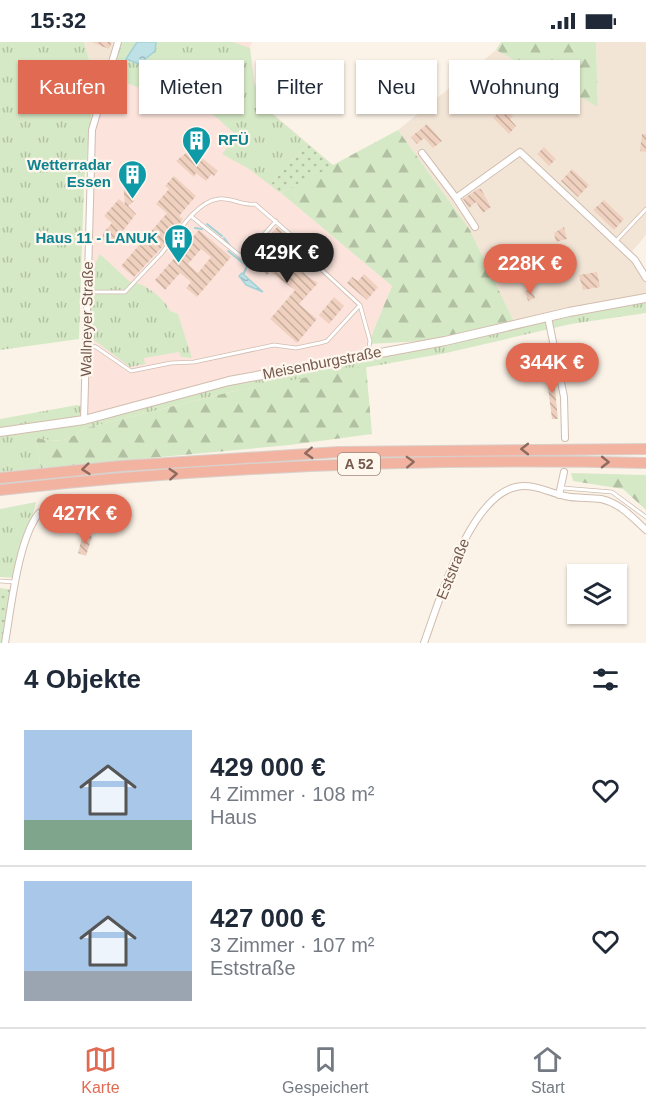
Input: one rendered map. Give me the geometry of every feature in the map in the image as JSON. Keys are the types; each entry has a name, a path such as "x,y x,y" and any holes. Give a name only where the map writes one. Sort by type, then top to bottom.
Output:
{"highway":[{"name":"A 52","path":"0,478 121,465 338,452 646,449"},
{"name":"A 52","path":"0,490 133,477 338,465 450,461 646,463"}],"main road":[{"name":"Meisenburgstraße","path":"0,432 84,420 229,381 445,341 548,317 646,298"}],"street":[{"name":"Wallneyer Straße","path":"84,420 92,130 118,42"},
{"path":"456,198 520,152 634,260 646,278"},
{"path":"422,153 475,227"},
{"path":"548,317 564,397 565,438"},
{"path":"559,495 563,488 564,472"},
{"name":"Eststraße","path":"424,643 467,532 497,498 515,487 540,488 559,495 610,502 619,506 646,530"},
{"path":"5,643 16,582 33,520 39,513"}],"lane":[{"path":"87,292 116,294 125,292 206,204 225,199 246,206 255,204 298,241 309,258 360,305 370,341 367,354"},
{"path":"615,242 646,209"},
{"path":"192,217 243,258 276,221"},
{"path":"86,345 96,347 131,371 171,363 194,362 274,345 296,348 327,341 360,305"},
{"path":"563,488 612,492 646,517"},
{"path":"0,581 16,582"}],"shaded area":[{"path":"84,42 119,42 113,60 89,60"},
{"path":"120,42 252,42 250,48 256,86 256,114 273,114 334,166 281,193 392,286 368,344 366,357 87,416 89,161 92,130 97,114 127,114 127,60 114,60"},
{"path":"596,42 646,42 646,235 630,254 646,277 646,297 515,324 470,230 398,130 418,114 437,114 437,98 449,88 449,114 580,114 580,96 598,106"},
{"path":"496,50 514,60 484,60"}],"green space":[{"path":"0,42 84,42 89,60 18,60 18,114 91,114 84,183 79,339 0,350"},
{"path":"122,42 136,42 126,59 139,64 139,88 127,83 127,60 116,60"},
{"path":"156,42 233,42 250,48 256,87 256,114 272,114 308,144 270,185 249,169 222,154 237,136 213,114 244,114 244,60 144,60 155,51"},
{"path":"501,42 596,42 598,107 580,97 580,60 514,60 496,50"},
{"path":"398,130 470,230 515,324 445,340 368,344 392,286 281,193"},
{"path":"308,144 334,166 280,193 270,185"},
{"path":"100,254 130,282 153,292 164,301 170,311 178,314 192,358 181,357 179,352 144,358 145,364 130,367 90,337 89,275"},
{"path":"646,299 646,313 571,324 446,353 230,392 82,429 66,439 36,438 41,468 0,472 0,419 77,405 81,406 83,420 173,395"},
{"path":"366,366 372,434 290,445 41,468 36,438 66,439 82,429 230,392"},
{"path":"571,473 646,475 646,510 623,489 573,481"},
{"path":"36,502 17,578 0,577 0,509"},
{"path":"0,588 14,590 5,643 0,643"}],"water":[{"path":"137,42 156,42 155,51 144,60 139,60 139,64 126,59"},
{"path":"242,273 263,292 246,285 239,276"}],"building":[{"path":"91,42 112,42 109,49"},
{"path":"497,114 510,114 513,116 510,119 516,126 509,134 493,118"},
{"path":"427,124 442,141 433,148 424,138 417,144 411,137"},
{"path":"642,134 646,134 646,152 640,151"},
{"path":"544,147 556,159 549,166 537,154"},
{"name":"RFÜ","path":"191,149 218,171 214,176 212,174 206,181 196,173 194,177 176,161"},
{"path":"572,169 589,185 578,197 561,181"},
{"path":"134,173 136,192 133,192 134,201 128,206 136,214 111,246 103,240 103,233 112,223 104,216 119,199 125,204 123,182 128,181 127,174"},
{"path":"174,176 196,196 179,216 183,219 164,245 134,277 121,266 167,213 156,204 169,189 165,186"},
{"path":"481,189 491,207 483,213 476,202 469,208 463,199"},
{"path":"604,200 624,219 614,230 593,210"},
{"path":"277,227 295,243 286,254 307,276 318,283 299,304 317,319 297,343 270,319 295,290 270,272 267,275 249,260"},
{"path":"564,227 567,239 556,242 554,233"},
{"name":"Haus 11 - LANUK","path":"199,230 231,257 197,297 186,288 191,282 180,273 165,290 155,280","holes":["201,249 211,257 198,273 188,264"]},
{"path":"597,272 600,287 583,290 579,275"},
{"path":"364,274 378,287 367,300 347,283 352,277 358,281"},
{"path":"532,289 535,298 528,301 525,291"},
{"path":"334,297 344,306 329,324 319,315"},
{"path":"546,371 553,371 558,419 552,419"},
{"path":"58,512 83,521 78,534 53,524"},
{"path":"83,534 92,536 86,556 78,553"}],"waterway":[{"path":"207,224 222,236"},
{"path":"195,228 202,229"},
{"path":"224,238 231,247"},
{"path":"228,251 247,266 244,273"}],"place":[{"name":"RFÜ","path":"197,166"},
{"name":"Wetterradar Essen","path":"132,200"},
{"name":"Haus 11 - LANUK","path":"179,264"}]}
